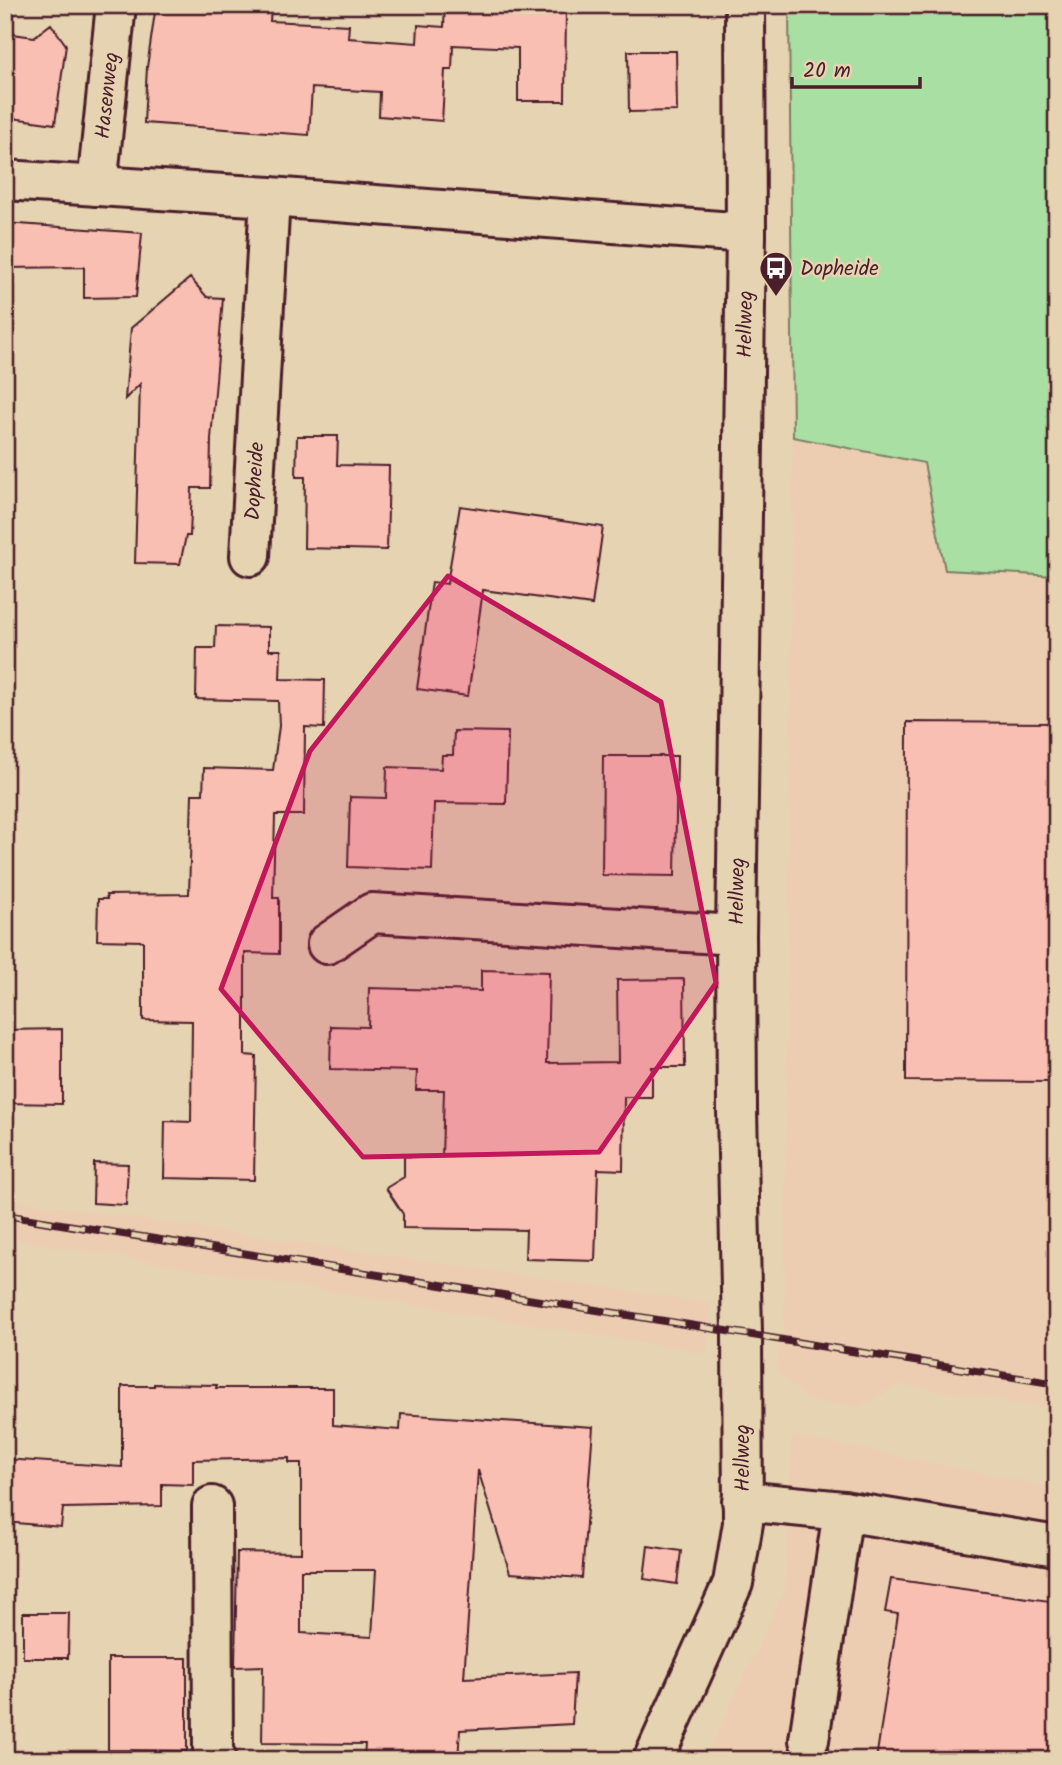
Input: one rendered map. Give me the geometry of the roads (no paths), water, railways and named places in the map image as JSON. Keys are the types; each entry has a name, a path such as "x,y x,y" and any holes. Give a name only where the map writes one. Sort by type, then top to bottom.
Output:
{"street":[{"name":"Hasenweg","path":"97,186 117,5"},
{"name":"Hellweg","path":"653,1760 733,1583 743,1523 736,935 746,233 745,5"},
{"path":"5,180 746,233"},
{"name":"Dopheide","path":"250,556 270,197"},
{"path":"327,944 372,913 736,935"},
{"path":"742,1501 843,1511 1057,1546"},
{"path":"212,1506 213,1751 217,1760"},
{"path":"809,1740 843,1511"}],"railway":[{"path":"5,1215 1057,1384"}],"place":[{"name":"Dopheide","path":"776,298"}]}
